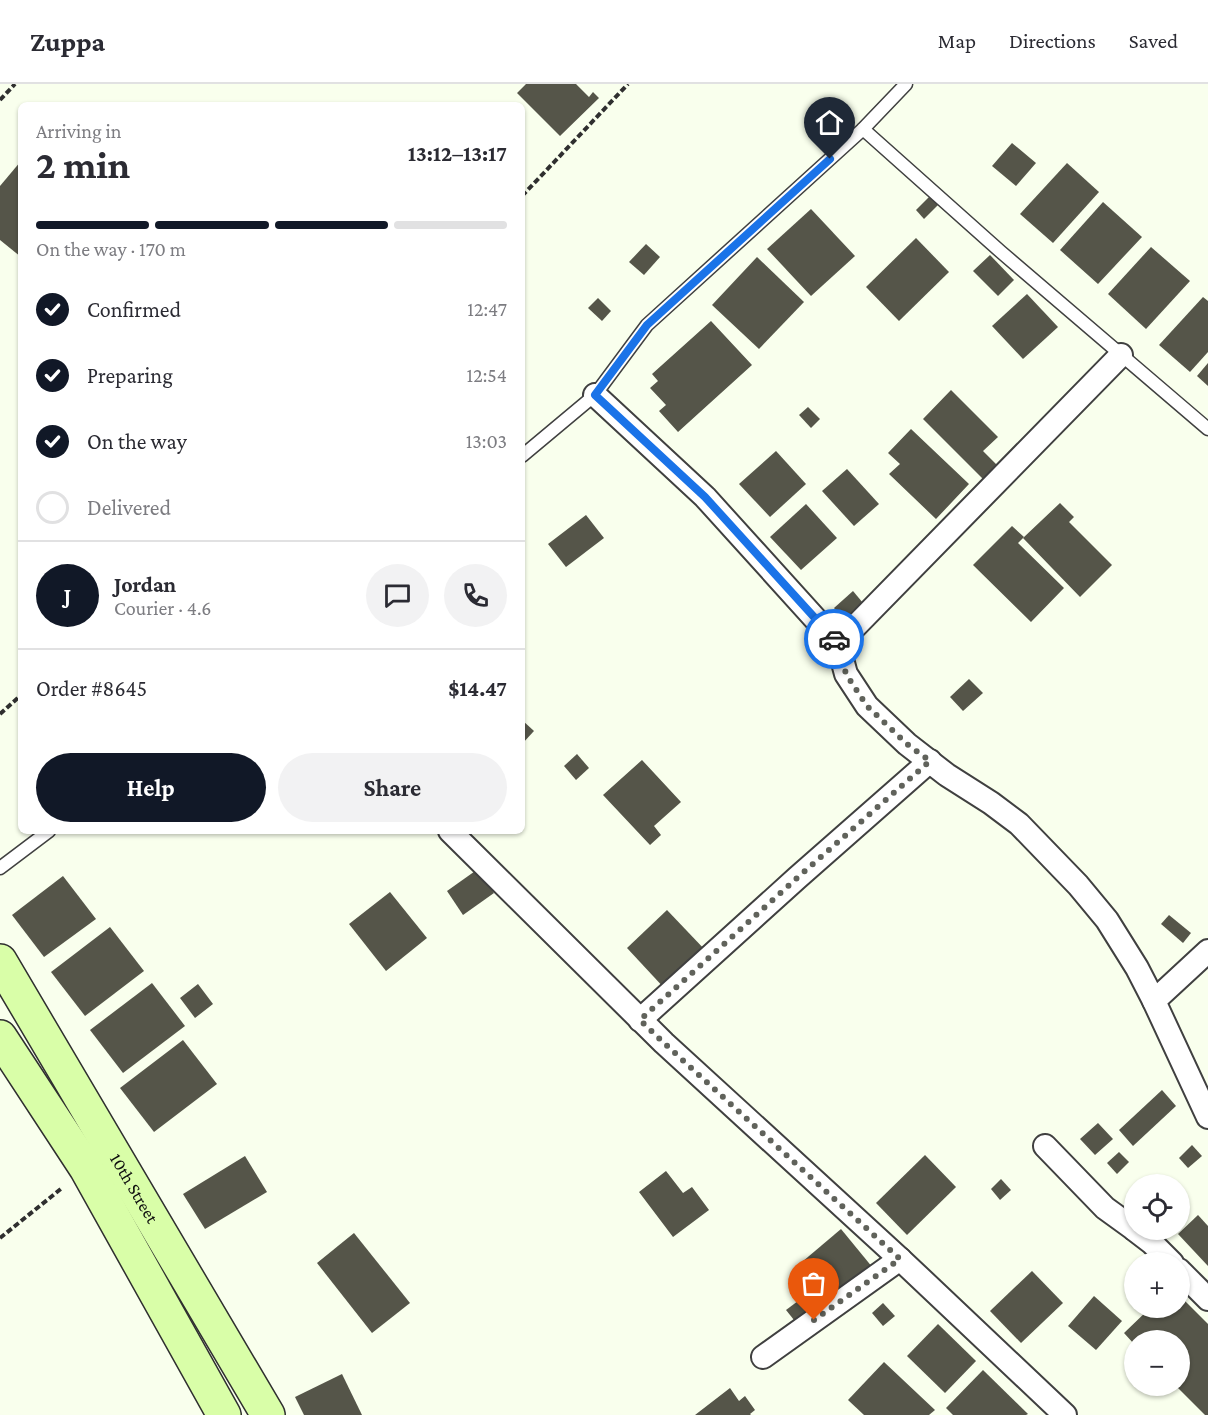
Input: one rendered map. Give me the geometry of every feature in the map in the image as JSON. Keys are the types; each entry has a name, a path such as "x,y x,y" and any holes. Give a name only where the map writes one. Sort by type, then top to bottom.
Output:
{"main road":[{"name":"10th Street","path":"0,961 268,1415"},
{"name":"10th Street","path":"0,1037 86,1168 224,1415"}],"street":[{"path":"838,644 1121,355"},
{"path":"595,395 705,497 838,644 846,674 867,706 907,744 947,775 992,803 1018,824 1071,877 1107,920 1137,968 1208,1117"},
{"path":"640,1020 930,761"},
{"path":"453,834 664,1043 900,1259 1065,1415"},
{"path":"1154,1001 1208,951"},
{"path":"1045,1146 1105,1208 1124,1222"},
{"path":"1148,1240 1161,1252"},
{"path":"763,1357 900,1259"},
{"path":"1190,1281 1208,1299"}],"lane":[{"path":"525,453 595,395 647,325 863,129 906,84"},
{"path":"863,129 1001,252 1208,429"},
{"path":"0,868 45,834"}],"path":[{"path":"0,100 15,84"},
{"path":"525,193 628,84"},
{"path":"0,714 18,698"},
{"path":"0,1238 86,1168"}],"building":[{"path":"526,84 576,84 589,97 593,92 599,98 560,136 517,93"},
{"path":"1012,143 1036,163 1016,186 992,166"},
{"path":"1067,163 1099,192 1053,243 1020,214"},
{"path":"18,165 18,255 0,240 0,186"},
{"path":"930,196 938,205 924,219 916,210"},
{"path":"1103,202 1142,237 1098,284 1060,250"},
{"path":"811,209 855,256 811,296 767,249"},
{"path":"916,238 949,272 899,321 866,287"},
{"path":"646,244 660,257 644,275 629,262"},
{"path":"1151,247 1190,281 1146,329 1108,294"},
{"path":"990,255 1014,280 998,296 973,271"},
{"path":"757,257 804,302 759,349 712,305"},
{"path":"1027,294 1058,327 1023,359 992,326"},
{"path":"1203,297 1208,301 1208,352 1190,372 1159,345"},
{"path":"598,298 611,311 602,321 588,308"},
{"path":"711,321 752,365 678,432 659,411 666,405 650,388 658,381 652,374"},
{"path":"1208,363 1208,386 1197,376"},
{"path":"951,390 998,437 983,451 997,465 983,479 923,419"},
{"path":"808,407 820,419 811,428 799,415"},
{"path":"911,429 969,484 936,519 889,474 900,464 888,453"},
{"path":"776,451 806,484 770,517 739,484"},
{"path":"847,469 879,504 854,526 822,491"},
{"path":"1060,503 1074,517 1069,522 1112,565 1080,597 1023,538"},
{"path":"806,504 837,538 801,570 770,537"},
{"path":"586,515 604,538 566,567 548,544"},
{"path":"1012,526 1024,537 1018,543 1064,588 1031,622 973,565"},
{"path":"853,591 863,603 844,620 834,608"},
{"path":"969,679 983,693 963,711 950,697"},
{"path":"525,723 534,731 525,741"},
{"path":"577,754 589,768 576,780 564,766"},
{"path":"642,760 681,802 654,826 661,835 650,845 603,795"},
{"path":"478,869 494,893 463,915 447,891"},
{"path":"63,876 96,919 44,957 12,915"},
{"path":"390,892 427,938 386,971 349,924"},
{"path":"667,910 707,952 666,990 627,948"},
{"path":"1169,915 1191,933 1183,943 1161,924"},
{"path":"110,927 144,971 85,1016 51,972"},
{"path":"152,983 185,1026 123,1073 90,1030"},
{"path":"198,984 213,1004 195,1018 180,998"},
{"path":"183,1040 217,1084 154,1132 120,1088"},
{"path":"1162,1090 1176,1106 1133,1146 1119,1130"},
{"path":"1098,1123 1113,1139 1095,1155 1080,1139"},
{"path":"1192,1145 1202,1156 1188,1168 1179,1158"},
{"path":"1119,1152 1129,1162 1117,1174 1107,1163"},
{"path":"925,1155 956,1187 907,1235 876,1203"},
{"path":"245,1156 267,1192 205,1229 183,1194"},
{"path":"666,1171 683,1193 692,1187 709,1210 673,1237 639,1192"},
{"path":"1001,1179 1011,1190 1000,1200 991,1189"},
{"path":"1198,1215 1208,1226 1208,1266 1184,1240 1190,1240 1190,1223"},
{"path":"841,1229 873,1268 834,1300 802,1262"},
{"path":"354,1233 410,1303 372,1333 317,1263"},
{"path":"1032,1271 1063,1303 1021,1343 990,1311"},
{"path":"806,1295 817,1310 798,1325 786,1310"},
{"path":"1094,1296 1122,1321 1096,1350 1068,1326"},
{"path":"883,1303 895,1316 883,1326 872,1313"},
{"path":"1190,1306 1208,1324 1208,1415 1205,1415 1186,1396 1190,1396 1190,1330 1127,1330 1140,1318 1190,1318"},
{"path":"938,1324 976,1361 945,1393 907,1356"},
{"path":"884,1362 935,1410 929,1415 864,1415 848,1400"},
{"path":"983,1370 1028,1414 953,1415 946,1408"},
{"path":"342,1374 362,1415 304,1415 295,1397"},
{"path":"730,1388 739,1401 745,1396 755,1410 751,1415 695,1415"}],"way so far":[{"path":"814,1320 900,1259 640,1020 930,761 907,744 867,706 846,674 838,644 834,639"}],"route":[{"path":"830,159 647,325 595,395 705,497 834,639"}]}
